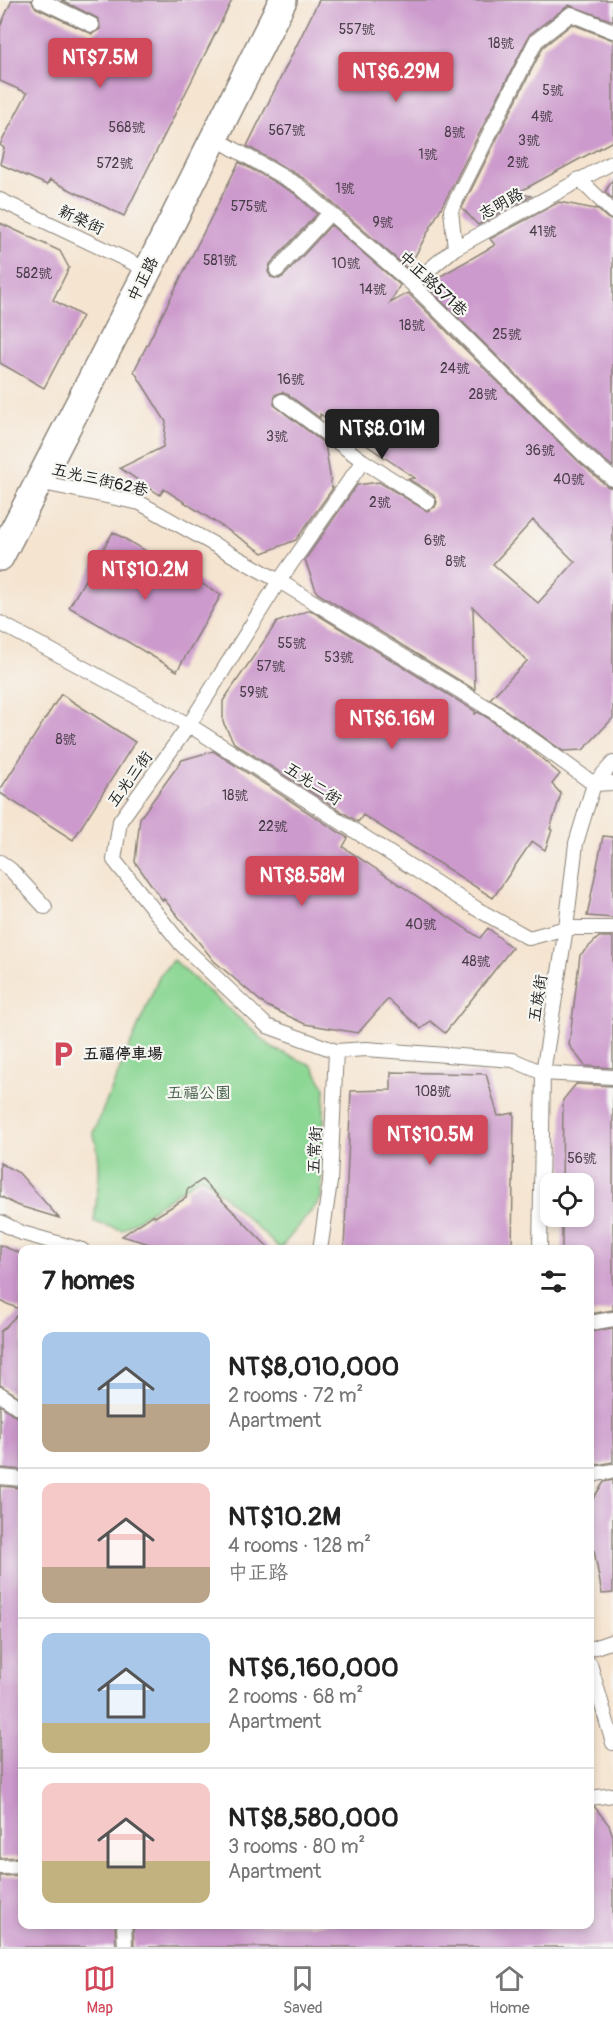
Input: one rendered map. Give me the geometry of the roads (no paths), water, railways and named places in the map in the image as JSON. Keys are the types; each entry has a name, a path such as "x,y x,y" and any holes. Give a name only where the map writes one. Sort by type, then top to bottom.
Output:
{"street":[{"name":"中正路","path":"0,556 148,270 283,0"}],"lane":[{"path":"40,0 92,25"},
{"path":"455,248 451,210 536,41 571,14 613,31"},
{"name":"中正路571巷","path":"213,137 299,186 412,284 584,455 613,478"},
{"name":"志明路","path":"412,284 455,248 613,162"},
{"path":"579,179 613,212"},
{"name":"新榮街","path":"0,200 148,270"},
{"path":"277,270 330,213"},
{"path":"282,400 363,461 428,502"},
{"name":"五光三街","path":"363,461 279,581 189,725 120,821 114,860 182,944 267,1026 336,1051 366,1049 513,1060 543,1073 613,1077"},
{"name":"五光三街62巷","path":"38,482 140,503 279,581"},
{"path":"279,581 493,711 594,784 613,783"},
{"name":"五光二街","path":"0,623 189,725 477,909 529,938 566,928 613,928"},
{"name":"五族街","path":"540,1245 543,1073 566,928 576,843 594,784 613,763"},
{"path":"0,861 45,907"},
{"name":"五常街","path":"321,1245 330,1182 336,1051"},
{"path":"0,1222 22,1233 64,1245"},
{"path":"594,1322 613,1319"},
{"path":"0,1394 18,1407"},
{"path":"594,1474 613,1471"},
{"path":"0,1477 18,1479"},
{"path":"594,1648 613,1641"},
{"path":"594,1678 613,1743"},
{"path":"594,1797 613,1795"},
{"path":"0,1866 18,1866"},
{"path":"124,1929 125,1947"}],"place":[{"name":"五福停車場","path":"63,1054"}],"park label":[{"name":"五福公園","path":"199,1093"}]}
